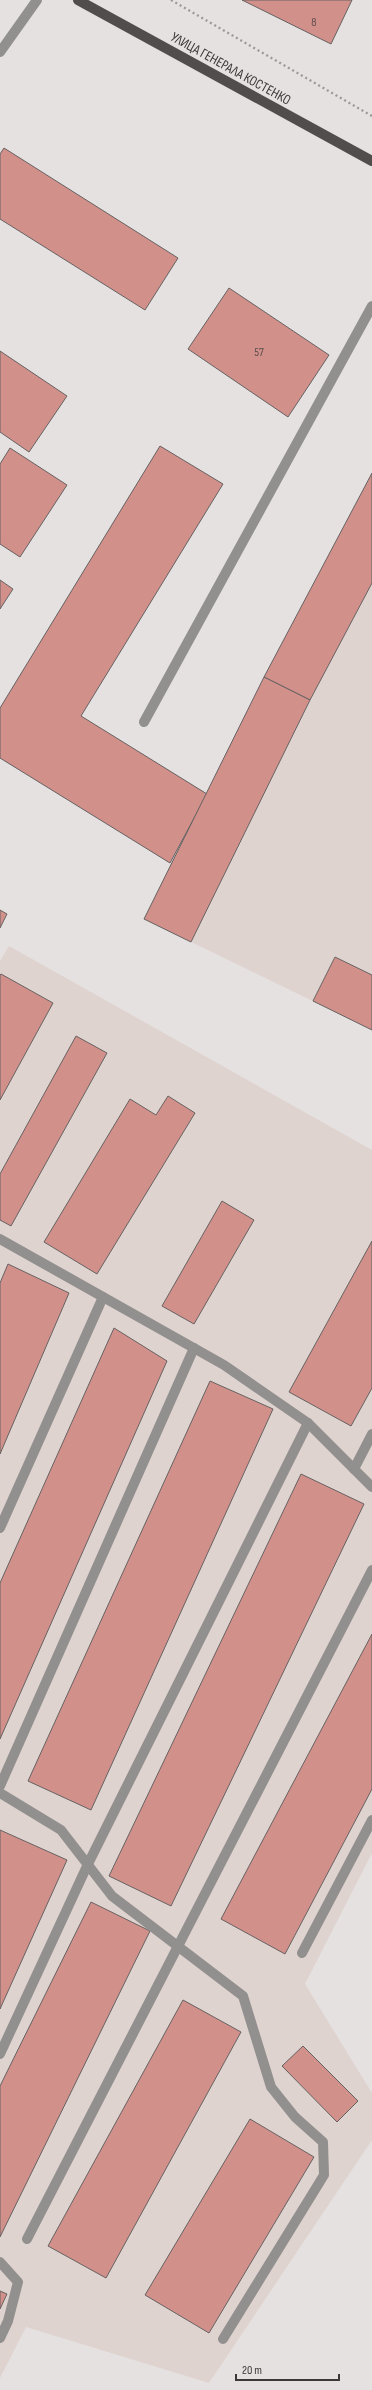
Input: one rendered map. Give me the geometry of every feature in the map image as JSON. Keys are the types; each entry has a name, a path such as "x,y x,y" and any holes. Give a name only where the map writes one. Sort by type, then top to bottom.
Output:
{"main road":[{"name":"УЛИЦА ГЕНЕРАЛА КОСТЕНКО","path":"83,1 372,161"}],"street":[{"path":"0,52 37,0"},
{"path":"144,722 372,306"},
{"path":"0,1239 224,1365 308,1423 372,1487"},
{"path":"0,1528 102,1297"},
{"path":"0,1786 194,1348"},
{"path":"0,2054 87,1866 308,1423"},
{"path":"354,1469 372,1434"},
{"path":"27,2239 372,1570"},
{"path":"0,1793 61,1830 87,1866 112,1896 179,1945 243,1996 271,2087 295,2117 323,2142 324,2175 223,2339"},
{"path":"302,1953 372,1820"},
{"path":"0,2262 18,2282 8,2321 0,2338"}],"path":[{"path":"171,0 372,116"}],"shaded area":[{"path":"372,473 372,1030 144,919 264,677"},
{"path":"9,946 372,1150 372,1853 305,1984 372,2093 372,2140 209,2383 26,2327 0,2378 0,961"}],"building":[{"path":"242,0 352,0 331,44"},
{"path":"4,148 178,258 145,310 0,219 0,154"},
{"path":"229,288 329,355 288,417 188,349"},
{"path":"0,351 67,396 29,452 0,432"},
{"path":"160,446 223,484 81,716 207,794 170,863 0,758 0,708"},
{"path":"10,448 67,485 20,557 0,544 0,464"},
{"path":"372,473 372,583 310,700 264,677"},
{"path":"0,580 13,589 0,609"},
{"path":"264,677 310,700 191,942 144,919"},
{"path":"0,910 7,914 0,928"},
{"path":"335,957 372,975 372,1030 313,1001"},
{"path":"1,974 53,1003 0,1100 0,975"},
{"path":"76,1036 107,1053 11,1226 0,1220 0,1174"},
{"path":"168,1096 195,1113 97,1274 44,1242 130,1099 156,1115"},
{"path":"222,1201 254,1220 194,1324 162,1306"},
{"path":"372,1241 372,1388 351,1426 289,1392"},
{"path":"8,1264 69,1293 0,1454 0,1283"},
{"path":"114,1328 167,1361 0,1739 0,1583"},
{"path":"210,1381 273,1409 91,1810 28,1781"},
{"path":"301,1474 364,1504 171,1906 109,1876"},
{"path":"372,1634 372,1789 285,1954 221,1919"},
{"path":"0,1830 67,1860 0,2009"},
{"path":"91,1902 150,1931 0,2237 0,2086"},
{"path":"183,2000 241,2032 106,2278 48,2246"},
{"path":"303,2046 358,2101 337,2122 282,2066"},
{"path":"250,2119 314,2157 209,2333 145,2295"},
{"path":"0,2291 7,2294 0,2309"}]}
